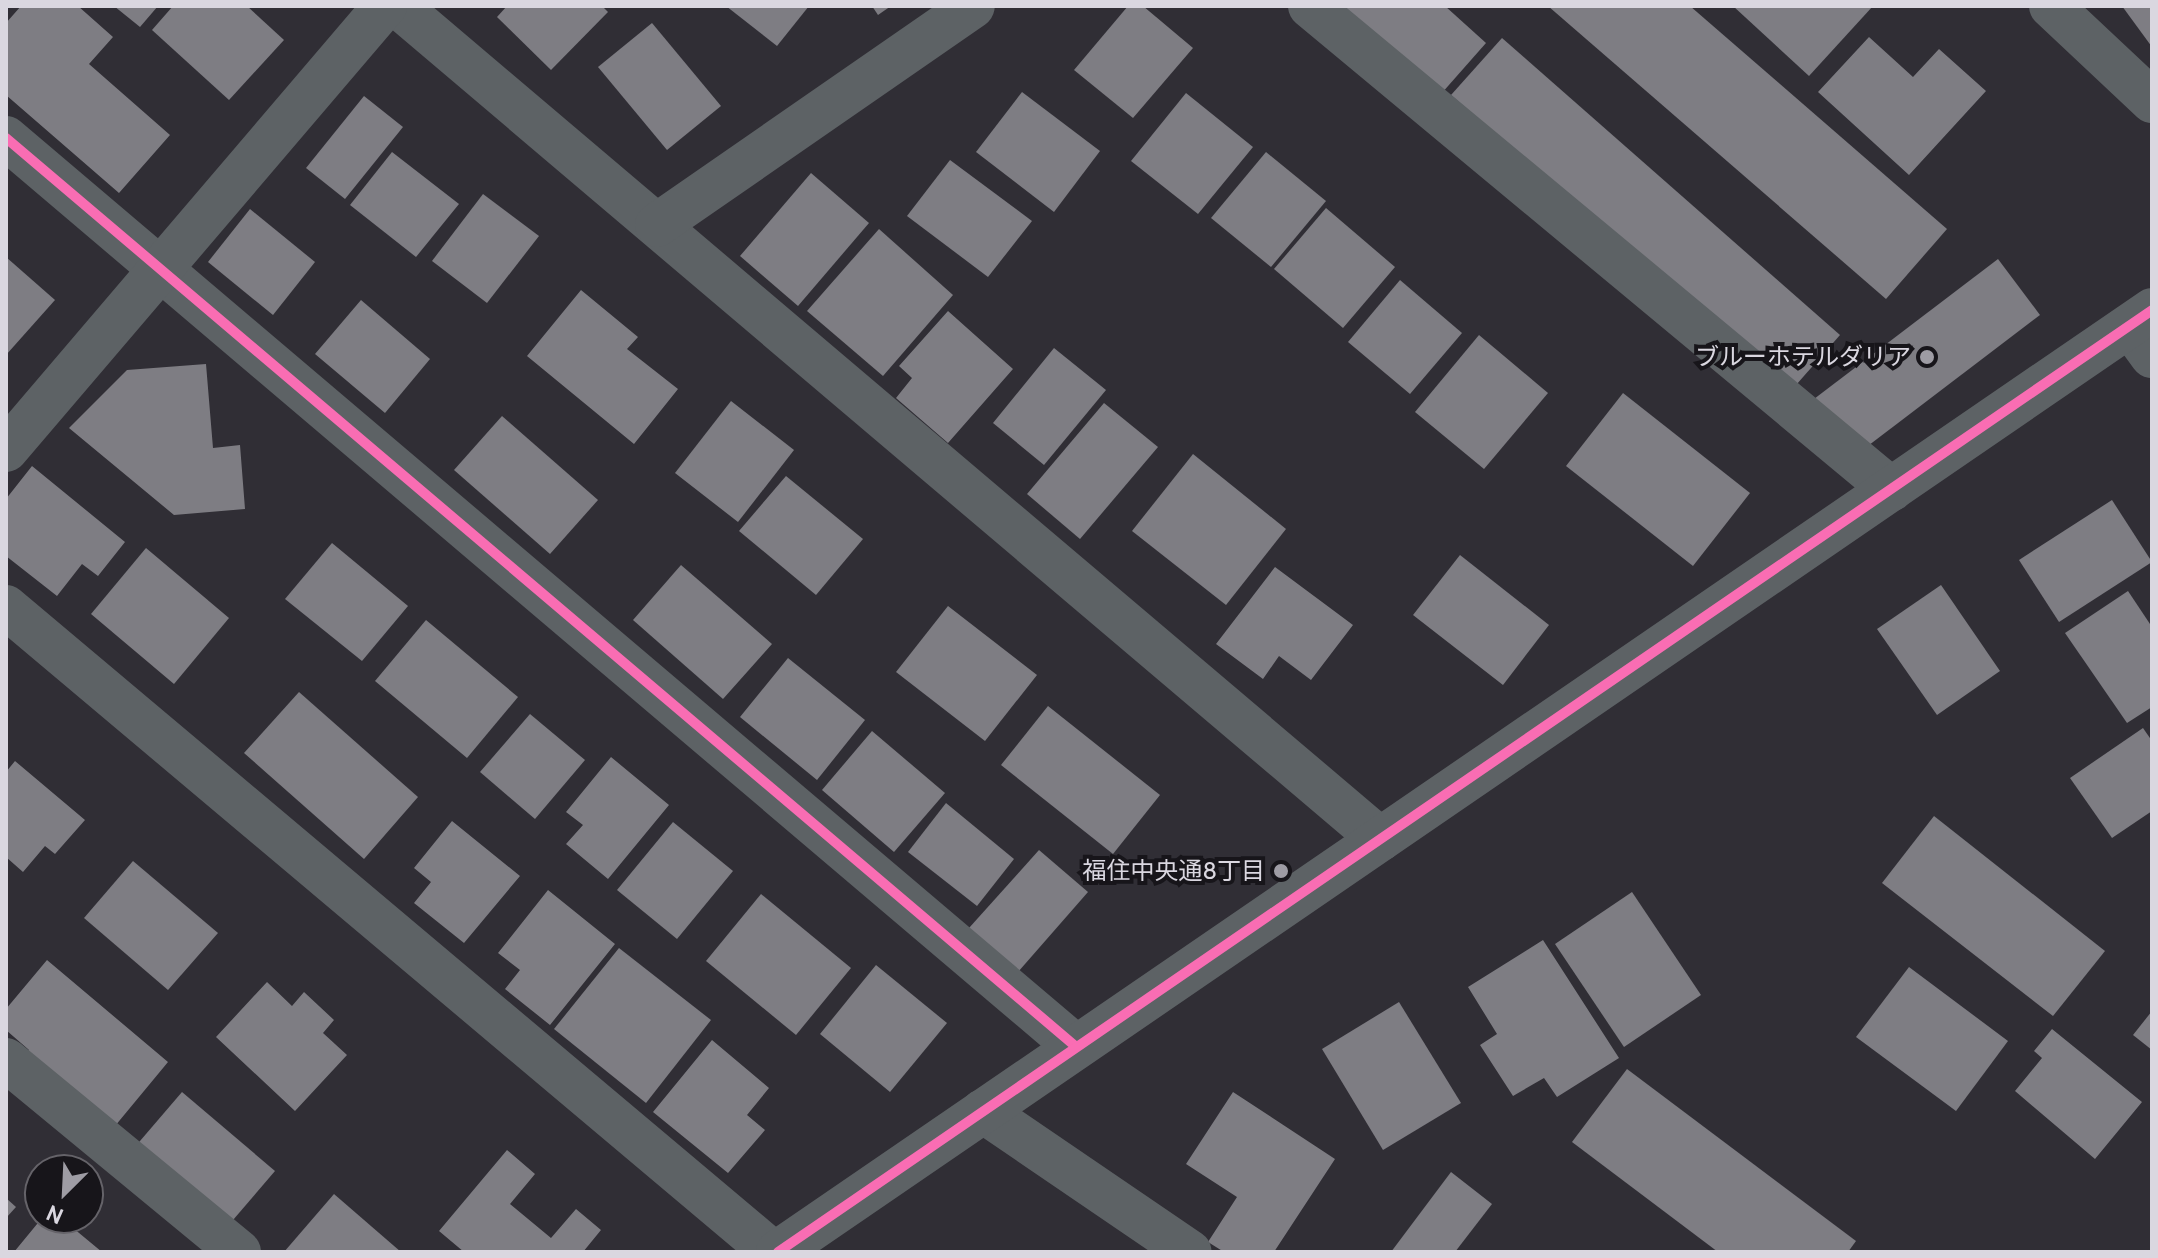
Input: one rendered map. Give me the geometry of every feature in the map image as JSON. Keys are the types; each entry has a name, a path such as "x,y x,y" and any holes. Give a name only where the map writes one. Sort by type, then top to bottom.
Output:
{"street":[{"path":"6,450 385,6"},
{"path":"398,6 1380,839"},
{"path":"657,225 973,6"},
{"path":"1310,6 1891,489"},
{"path":"2051,6 2152,101"},
{"path":"6,138 1075,1046"},
{"path":"778,1252 1891,489 2145,331"},
{"path":"6,607 772,1252"},
{"path":"6,1060 239,1252"},
{"path":"983,1111 1190,1252"}],"building":[{"path":"21,6 78,6 113,37 89,64 170,135 119,193 6,95 6,23"},
{"path":"114,6 158,6 140,27"},
{"path":"173,6 247,6 284,40 229,100 152,30"},
{"path":"507,6 602,6 608,12 551,70 497,17"},
{"path":"726,6 809,6 777,46"},
{"path":"872,6 891,6 878,15"},
{"path":"1128,6 1143,6 1193,48 1133,118 1074,70"},
{"path":"1343,6 1445,6 1486,43 1441,94"},
{"path":"1548,6 1690,6 1947,229 1886,299"},
{"path":"1733,6 1873,6 1809,76"},
{"path":"2122,6 2152,6 2152,47"},
{"path":"652,23 721,106 667,150 598,67"},
{"path":"1869,37 1913,77 1939,49 1986,91 1909,175 1818,92"},
{"path":"1502,38 1840,335 1789,393 1451,95"},
{"path":"1022,92 1100,151 1054,212 976,152"},
{"path":"1186,93 1253,147 1198,214 1131,161"},
{"path":"364,96 403,127 345,199 306,168"},
{"path":"392,152 459,204 416,257 350,205"},
{"path":"1266,152 1326,201 1271,267 1211,218"},
{"path":"950,160 1032,221 988,277 907,216"},
{"path":"811,173 869,223 798,306 740,256"},
{"path":"483,194 539,236 487,303 432,261"},
{"path":"1326,208 1395,267 1343,328 1274,269"},
{"path":"250,209 315,262 273,315 208,262"},
{"path":"879,229 953,295 883,376 807,311"},
{"path":"6,257 55,300 6,355"},
{"name":"ブルーホテルダリア","path":"1998,259 2040,315 1856,455 1814,399"},
{"path":"1400,280 1462,333 1410,394 1348,342"},
{"path":"581,290 638,337 627,349 678,389 634,444 527,356"},
{"path":"361,300 430,359 385,413 315,354"},
{"path":"948,311 1013,369 948,443 896,398 912,378 899,366"},
{"path":"1479,335 1548,393 1484,469 1415,412"},
{"path":"1054,348 1106,390 1044,465 993,423"},
{"path":"206,364 213,448 240,445 245,509 174,515 69,428 127,370"},
{"path":"1623,393 1750,493 1693,566 1566,466"},
{"path":"731,401 794,450 738,522 675,473"},
{"path":"1104,403 1158,447 1080,539 1027,494"},
{"path":"502,416 598,500 550,554 454,470"},
{"path":"1193,454 1286,529 1226,605 1132,531"},
{"path":"32,466 125,542 98,576 82,564 57,596 6,556 6,499"},
{"path":"786,476 863,539 816,595 739,531"},
{"path":"2112,500 2152,562 2059,622 2019,560"},
{"path":"332,543 408,606 362,661 285,599"},
{"path":"146,548 229,618 174,684 91,614"},
{"path":"1460,555 1549,625 1503,685 1413,615"},
{"path":"681,565 772,644 723,699 633,620"},
{"path":"1275,567 1353,625 1311,680 1279,656 1263,679 1216,644"},
{"path":"1941,585 2000,671 1937,715 1877,629"},
{"path":"2128,591 2152,627 2152,707 2127,723 2065,633"},
{"path":"948,606 1037,675 985,741 896,672"},
{"path":"426,620 518,697 467,758 375,681"},
{"path":"788,658 865,720 817,780 740,717"},
{"path":"299,692 418,797 364,859 244,753"},
{"path":"1048,706 1160,795 1113,854 1001,765"},
{"path":"530,714 585,760 535,819 480,772"},
{"path":"2143,728 2152,741 2152,811 2112,838 2070,778"},
{"path":"872,731 945,793 894,852 822,790"},
{"path":"611,757 669,805 608,879 566,844 583,825 566,812"},
{"path":"15,761 85,820 55,854 45,846 23,872 6,857 6,772"},
{"path":"946,803 1014,859 977,906 908,852"},
{"path":"1934,816 2105,951 2053,1016 1882,883"},
{"path":"452,821 520,876 464,943 414,903 431,882 414,868"},
{"path":"673,822 733,871 677,939 617,890"},
{"path":"1039,850 1088,892 1018,972 969,928"},
{"path":"133,861 218,933 168,990 84,918"},
{"path":"548,890 615,944 550,1025 505,989 520,970 498,953"},
{"path":"1632,892 1701,995 1624,1047 1555,944"},
{"path":"761,894 851,968 796,1035 706,961"},
{"path":"1543,940 1619,1058 1557,1097 1544,1078 1513,1096 1480,1045 1497,1034 1468,987"},
{"path":"619,948 711,1020 646,1103 554,1029"},
{"path":"47,960 168,1062 115,1126 20,1061 29,1050 6,1030 6,1009"},
{"path":"876,965 947,1023 890,1092 820,1034"},
{"path":"1909,967 2008,1041 1956,1111 1856,1037"},
{"path":"267,982 292,1006 304,992 334,1020 323,1033 347,1055 295,1111 216,1037"},
{"path":"1399,1002 1461,1103 1383,1150 1322,1049"},
{"path":"2152,1011 2152,1050 2133,1035"},
{"path":"2052,1029 2142,1102 2095,1159 2015,1091 2042,1058 2034,1051"},
{"path":"712,1040 769,1088 747,1115 765,1130 728,1173 653,1112"},
{"path":"1627,1069 1856,1241 1848,1252 1718,1252 1572,1142"},
{"path":"182,1092 275,1171 227,1227 134,1148"},
{"path":"1233,1092 1335,1159 1274,1252 1224,1252 1208,1242 1237,1197 1186,1164"},
{"path":"507,1150 535,1174 510,1204 551,1238 576,1209 601,1230 583,1252 464,1252 439,1231"},
{"path":"1451,1172 1492,1204 1455,1252 1391,1252"},
{"path":"334,1194 401,1252 284,1252"},
{"path":"6,1198 16,1207 6,1218"},
{"path":"29,1234 80,1234 102,1252 14,1252"}],"cycle path":[{"path":"6,138 1075,1046"},
{"path":"778,1252 2152,310"}],"place":[{"name":"ブルーホテルダリア","path":"1927,357"},
{"name":"福住中央通8丁目","path":"1281,871"}]}
